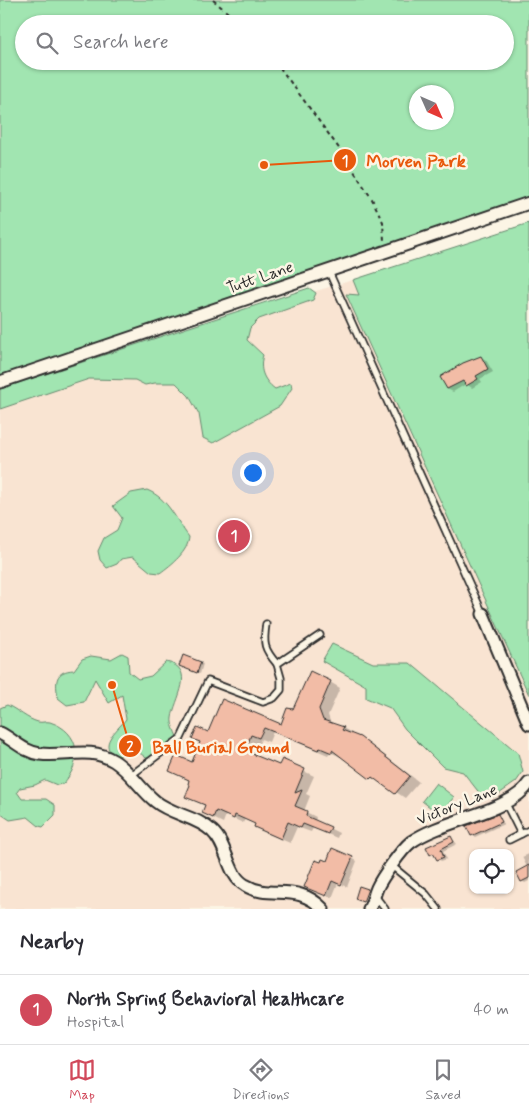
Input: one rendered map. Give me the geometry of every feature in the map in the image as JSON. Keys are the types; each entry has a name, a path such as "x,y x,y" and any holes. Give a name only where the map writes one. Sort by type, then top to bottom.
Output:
{"street":[{"name":"Tutt Lane","path":"0,382 529,203"},
{"path":"483,614 529,724"},
{"path":"0,733 26,750 39,754 95,753 117,763 156,802 212,831 224,844 235,873 244,885 253,888 300,893 312,898 323,909"},
{"name":"Victory Lane","path":"368,909 378,887 410,843 441,826 506,804 524,792 529,783"}],"lane":[{"path":"329,272 483,614"},
{"path":"130,776 181,738 208,681 263,702 274,698 281,690 282,678 277,664 266,651 264,638 266,624"},
{"path":"277,664 320,635"},
{"path":"506,804 521,834"},
{"path":"510,840 529,830"},
{"path":"392,866 426,894 438,909"},
{"path":"375,896 385,909"}],"path":[{"path":"212,0 230,15"},
{"path":"282,70 341,151 372,199 383,222 383,252"}],"shaded area":[{"path":"353,280 529,670 529,909 0,909 0,401 306,294"}],"green space":[{"path":"0,0 529,0 529,207 0,383"},
{"path":"529,223 529,695 346,294 359,295 353,280"},
{"path":"309,288 316,293 313,300 259,319 250,328 247,340 263,355 263,374 271,386 275,389 291,383 292,388 280,406 213,443 203,438 199,414 189,396 176,383 145,385 135,380 89,379 0,409 0,389"},
{"path":"147,490 155,494 166,504 189,537 186,548 179,557 160,573 151,572 133,557 121,559 117,564 107,568 100,560 98,551 104,538 117,530 122,518 113,506 131,493"},
{"path":"332,644 373,663 410,663 518,753 523,772 516,782 496,796 488,798 481,795 463,772 443,767 405,729 390,708 366,698 366,686 322,661"},
{"path":"122,653 128,656 129,672 138,679 151,676 166,662 176,665 181,671 182,686 172,721 177,737 151,758 146,758 135,751 117,757 108,748 110,738 126,719 122,695 109,703 95,679 84,702 67,705 58,698 57,682 63,672 74,670 82,659 91,656 111,659"},
{"path":"7,705 34,721 50,722 60,727 68,733 76,749 74,766 63,784 57,785 45,780 35,785 20,788 17,792 22,799 46,799 55,805 55,815 43,827 28,817 10,820 1,814 0,708"},
{"path":"436,783 454,797 440,815 422,801"}],"building":[{"path":"481,356 488,369 476,376 478,379 466,386 463,381 447,389 440,377 463,363"},
{"path":"183,655 201,662 197,673 179,666"},
{"path":"310,671 331,681 319,709 323,720 344,727 342,730 360,737 410,776 395,794 372,777 370,779 332,750 332,753 320,748 318,750 264,728 259,738 251,735 245,751 279,765 282,759 305,769 295,793 302,790 295,806 307,811 306,816 331,827 328,834 303,824 301,828 288,822 281,839 254,827 255,824 235,815 234,819 216,811 213,818 202,813 205,805 185,797 190,785 188,784 189,780 169,771 176,755 192,762 200,742 192,739 197,727 208,732 222,699 281,724 287,708 293,709"},
{"path":"498,814 502,822 471,836 466,826"},
{"path":"451,836 454,842 441,849 444,857 437,860 433,853 430,855 426,847"},
{"path":"332,848 353,857 341,885 332,881 326,896 304,887 315,860 321,862 322,859 327,861"},
{"path":"529,865 529,878 521,882 516,872"},
{"path":"359,886 368,889 363,902 355,899"}],"place":[{"name":"Morven Park","path":"264,165"},
{"name":"North Spring Behavioral Healthcare","path":"234,536"},
{"name":"Ball Burial Ground","path":"112,685"}]}
